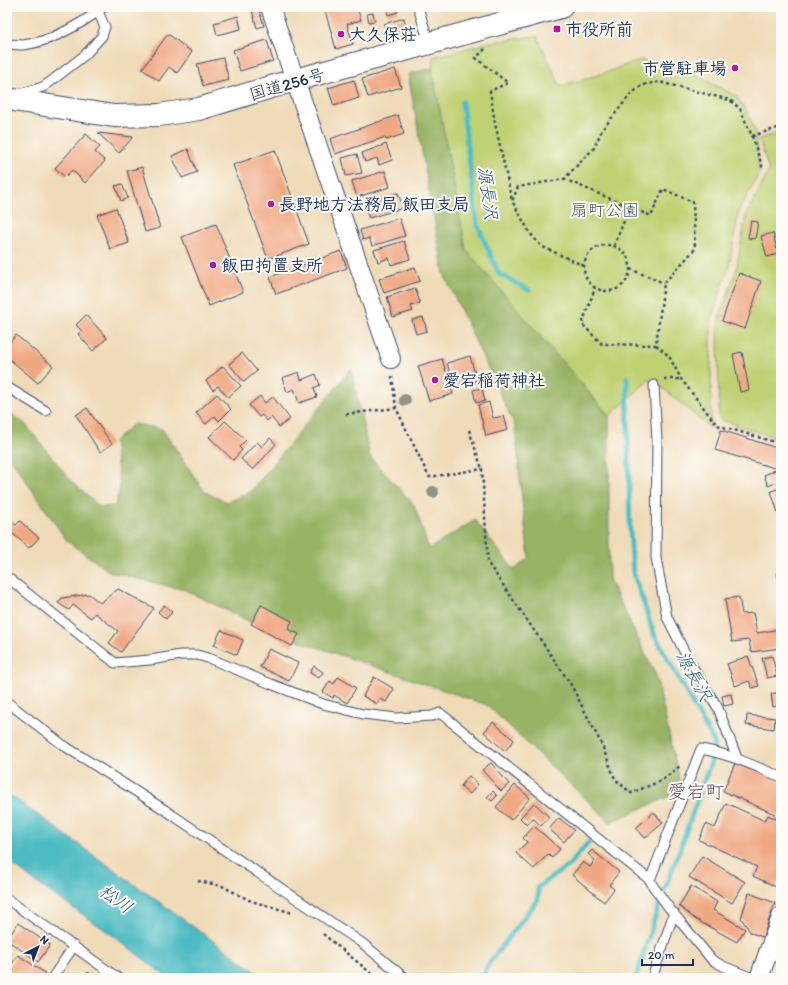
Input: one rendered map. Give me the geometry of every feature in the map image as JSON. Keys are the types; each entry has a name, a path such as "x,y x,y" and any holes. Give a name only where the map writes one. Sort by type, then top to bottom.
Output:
{"highway":[{"name":"国道256号","path":"7,98 114,116 159,115 199,109 561,7"}],"street":[{"path":"270,7 391,359"},
{"path":"759,978 781,917"}],"lane":[{"path":"418,7 429,43"},
{"path":"7,44 22,45 39,42 57,36 101,9 105,27 102,36 85,55 42,87 7,98"},
{"path":"654,385 657,441 656,558 667,617 689,662 718,708 737,758"},
{"path":"7,387 46,411"},
{"path":"7,577 115,663 150,660 181,655 197,655 212,658 271,684 323,704 363,714 396,718 432,716 440,713 652,883 672,911 712,960 752,978"},
{"path":"7,702 63,745 165,810 362,942 405,978"},
{"path":"652,883 702,749 737,758 781,777"},
{"path":"7,899 118,978"},
{"path":"652,978 672,911"},
{"path":"52,978 74,946"}],"path":[{"path":"486,47 476,58 508,83 490,91 495,123 512,201 530,233 541,246 584,266"},
{"path":"564,179 594,148 602,130 630,95 642,85 659,82 730,100 740,109 752,136 763,169"},
{"path":"752,136 781,127"},
{"path":"512,201 518,187 564,179 651,216 663,189 693,202 695,249 664,283 656,345"},
{"path":"614,246 630,206"},
{"path":"600,246 614,246 621,249 630,261 629,276 625,283 619,288 611,291 603,291 590,284 586,279 584,266 589,253 594,249 600,246"},
{"path":"630,269 664,283"},
{"path":"596,288 582,324 602,344 656,345 669,356 680,379 718,425 781,444"},
{"path":"391,359 396,408 429,477 482,469"},
{"path":"346,414 396,408"},
{"path":"468,430 482,469 488,563 570,683 602,743 615,779 632,793 661,781 702,749"},
{"path":"198,881 222,886 251,901 299,915"},
{"path":"323,934 376,978"}],"green space":[{"name":"扇町公園","path":"537,36 560,86 641,60 681,69 705,80 736,96 746,110 755,131 760,172 739,210 729,268 711,318 711,429 651,378 609,416 466,250 432,68 433,57 492,42"},
{"path":"432,68 466,250 609,416 609,579 656,676 682,791 610,822 487,705 267,630 185,590 110,572 67,541 7,453 7,411 25,424 72,482 100,507 115,506 120,487 114,441 134,424 162,429 205,492 227,502 251,491 351,369 370,457 414,505 429,549 475,520 514,570 529,558 515,426 444,274 408,74"},
{"path":"781,132 781,440 719,419 718,322 736,271 746,215 769,171 759,139"}],"water":[{"name":"松川","path":"7,793 265,978 168,978 111,934 38,884 7,860"}],"building":[{"path":"251,7 258,7 264,26 257,28"},
{"name":"大久保荘","path":"324,7 357,7 361,20 347,24 353,44 336,49"},
{"path":"386,7 397,7 398,12 388,15"},
{"path":"373,13 375,21 369,22 367,14"},
{"path":"238,16 241,29 217,35 214,23"},
{"path":"404,18 407,31 387,36 384,24"},
{"path":"168,34 192,52 177,73 169,67 159,81 142,69"},
{"path":"267,40 273,61 240,71 233,50"},
{"path":"223,58 229,80 203,86 197,64"},
{"path":"395,69 401,87 368,97 362,79"},
{"path":"354,80 359,98 334,106 328,88"},
{"path":"398,115 404,134 386,140 385,137 335,154 330,139"},
{"path":"98,133 133,137 119,153"},
{"path":"86,134 100,147 95,152 105,161 85,183 72,170 65,177 55,168"},
{"path":"386,144 392,160 379,165 377,158 365,162 362,153"},
{"path":"188,149 197,172 182,178 172,156"},
{"name":"長野地方法務局 飯田支局","path":"275,150 309,244 268,259 233,165"},
{"path":"357,154 362,173 346,176 342,158"},
{"path":"142,167 160,228 145,232 127,171"},
{"path":"385,171 390,187 357,197 352,181"},
{"path":"122,184 128,198 121,201 115,186"},
{"path":"398,193 403,208 369,218 364,203"},
{"path":"116,208 129,243 110,249 97,215"},
{"path":"399,218 405,236 372,246 369,238 363,240 360,230"},
{"path":"751,221 758,222 755,239 748,238"},
{"name":"飯田拘置支所","path":"216,224 243,292 209,306 182,237"},
{"path":"773,233 778,254 767,257 761,236"},
{"path":"404,241 410,259 391,265 389,258 378,262 374,250"},
{"path":"341,251 347,268 276,294 270,277"},
{"path":"415,267 420,281 384,293 379,279"},
{"path":"739,273 761,281 745,329 722,321"},
{"path":"415,288 420,303 411,306 413,311 393,317 387,297"},
{"path":"86,315 107,338 93,351 78,334 82,331 76,325"},
{"path":"423,317 427,331 416,334 412,320"},
{"path":"16,335 53,366 38,383 7,357 7,346"},
{"path":"742,352 749,390 740,392 733,354"},
{"path":"242,353 257,371 244,382 229,364"},
{"path":"470,356 477,381 455,388 447,363"},
{"path":"442,359 453,394 429,401 418,366"},
{"path":"223,366 241,386 228,397 218,386 213,390 206,381"},
{"path":"299,372 301,380 316,374 320,385 314,388 317,397 299,403 294,389 287,392 282,378"},
{"path":"482,388 485,401 476,403 473,390"},
{"path":"217,394 231,409 219,421 215,416 206,424 196,413"},
{"path":"260,396 265,403 273,397 290,419 279,427 271,417 267,421 262,415 259,417 249,405"},
{"path":"489,402 493,418 504,416 508,430 486,436 478,405"},
{"path":"87,408 112,444 100,452 76,415"},
{"path":"225,421 246,440 239,447 242,450 233,460 209,437"},
{"path":"721,430 780,449 774,468 715,450"},
{"path":"270,438 276,444 253,470 241,459 257,442 262,447"},
{"path":"780,468 781,481 768,486 764,475"},
{"path":"781,488 781,519 780,519 771,491"},
{"path":"7,517 16,525 20,521 39,538 29,548 13,534 7,540"},
{"path":"781,572 781,588 780,588 777,573"},
{"path":"118,589 154,608 121,652 109,643 118,631 95,613 91,618 73,605 69,610 58,603 62,598 89,594 100,603"},
{"path":"739,597 742,614 753,613 757,633 781,629 781,648 751,652 749,640 732,642 725,599"},
{"path":"164,605 172,612 166,619 158,612"},
{"path":"261,605 292,621 288,629 299,634 292,646 251,624"},
{"path":"221,630 243,640 237,655 214,645"},
{"path":"269,649 298,663 289,681 260,667"},
{"path":"748,656 759,686 752,688 749,681 735,686 727,664"},
{"path":"772,656 777,676 767,678 762,658"},
{"path":"314,666 323,672 319,678 310,673"},
{"path":"338,677 356,688 347,703 334,695 333,698 323,692 330,681 334,684"},
{"path":"374,677 394,689 386,702 380,699 377,704 363,696"},
{"path":"781,692 781,705 773,707 771,694"},
{"path":"731,694 733,704 724,706 722,696"},
{"path":"747,715 775,718 774,729 746,725"},
{"path":"779,718 781,718 781,727 777,726"},
{"path":"493,722 514,740 505,751 484,732"},
{"path":"736,761 781,781 781,817 723,791"},
{"path":"491,763 509,784 501,791 482,770"},
{"path":"469,776 478,784 470,794 461,786"},
{"path":"515,785 530,798 511,820 496,807"},
{"path":"493,791 497,796 492,801 487,797"},
{"path":"534,803 549,817 541,826 533,818 527,825 520,818"},
{"path":"726,803 765,821 768,815 781,821 781,876 776,887 753,876 757,867 699,840 706,824 715,828"},
{"path":"654,812 663,823 645,838 636,828"},
{"path":"559,818 574,830 564,842 549,829"},
{"path":"534,826 560,849 552,858 548,854 534,869 516,853 527,842 523,838"},
{"path":"592,850 619,872 609,885 614,889 604,902 572,875 583,862 590,867 595,860 588,854"},
{"path":"702,856 745,882 732,903 689,877"},
{"path":"691,886 717,902 713,910 745,929 737,942 695,919 679,906"},
{"path":"749,893 775,903 763,937 751,933 741,918"},
{"path":"18,923 50,945 38,962 7,940"},
{"path":"18,955 45,973 42,978 13,978 7,974 7,971"},
{"path":"88,972 96,978 84,978"}],"waterway":[{"name":"源長沢","path":"462,102 477,224 499,274 529,290"},
{"name":"源長沢","path":"627,377 630,532 633,572 654,634 714,742 713,756 659,904 636,978"},
{"path":"483,978 487,966 538,899 538,887 569,865 589,842"}],"place":[{"name":"市役所前","path":"557,29"},
{"name":"大久保荘","path":"341,34"},
{"name":"市営駐車場","path":"735,68"},
{"name":"長野地方法務局 飯田支局","path":"271,204"},
{"name":"飯田拘置支所","path":"213,265"},
{"name":"愛宕稲荷神社","path":"435,380"}],"district":[{"name":"愛宕町","path":"696,791"}]}
